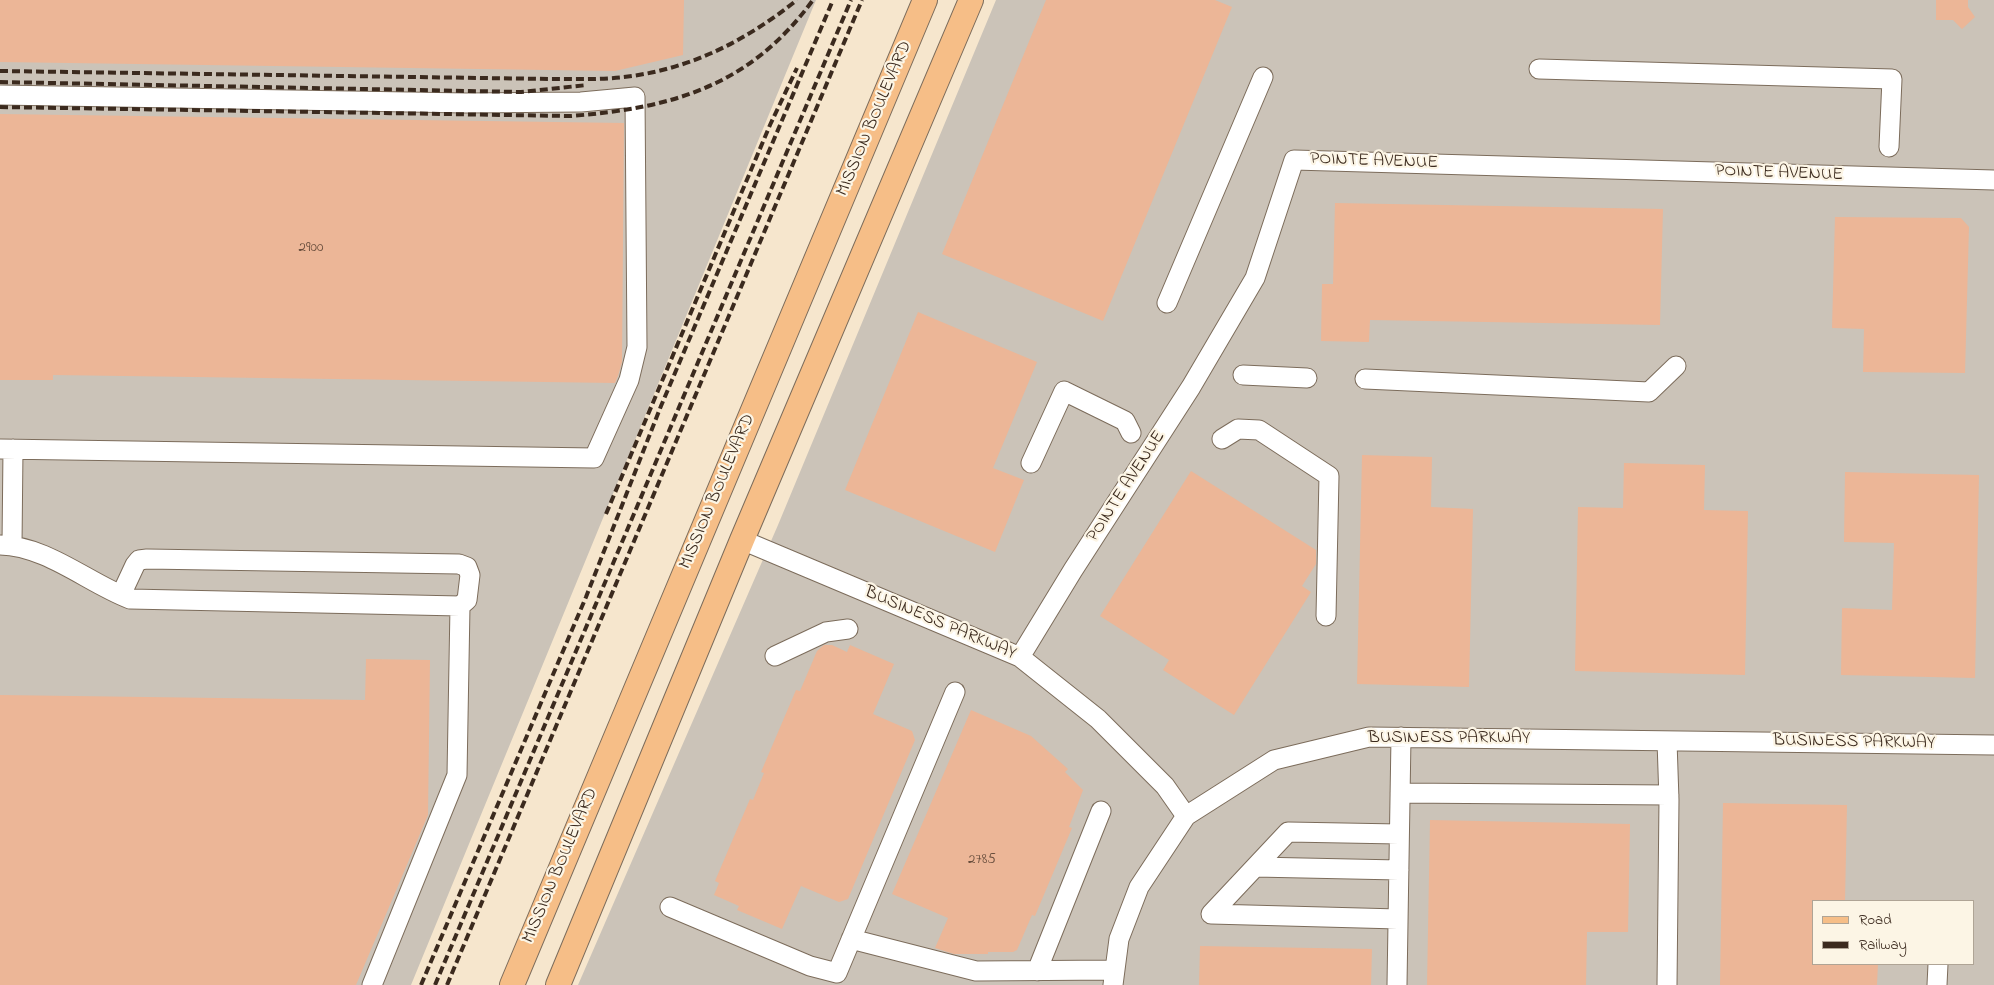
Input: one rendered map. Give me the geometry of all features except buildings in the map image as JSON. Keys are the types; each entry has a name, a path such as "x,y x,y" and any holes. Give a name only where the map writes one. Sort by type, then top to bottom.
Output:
{"main road":[{"name":"MISSION BOULEVARD","path":"512,985 925,0"},
{"path":"558,985 742,540 971,0"}],"street":[{"path":"1539,69 1892,79 1890,147"},
{"path":"1167,303 1262,77"},
{"path":"0,96 466,103 581,102 635,97 637,347 629,380 594,458 6,449 6,545 60,562 108,590 130,599 460,606 467,600 470,575 467,567 459,564 147,559 139,560 135,565 121,595"},
{"name":"POINTE AVENUE","path":"1020,657 1073,570 1191,387 1255,278 1294,160 1994,180"},
{"path":"1365,379 1649,392 1676,366"},
{"path":"1243,375 1307,378"},
{"path":"1031,463 1064,391 1125,421 1132,433"},
{"path":"1222,438 1238,429 1259,430 1329,476 1326,616"},
{"name":"BUSINESS PARKWAY","path":"742,540 1020,657 1098,719 1165,786 1186,816 1274,760 1369,737 1994,745"},
{"path":"372,985 457,775 460,606"},
{"path":"775,656 826,632 848,629"},
{"path":"670,907 810,966 837,973 955,692"},
{"path":"1397,985 1401,737"},
{"path":"1667,741 1669,795 1667,985"},
{"path":"1400,793 1669,795"},
{"path":"1037,971 1101,811"},
{"path":"851,939 976,971 1037,971 1114,978 1119,939 1139,888 1186,816"},
{"path":"1398,919 1211,914 1288,832 1399,834"},
{"path":"1255,867 1399,870"},
{"path":"1938,965 1938,985"}],"shaded area":[{"path":"0,0 816,0 411,985 0,985"},
{"path":"996,0 1994,0 1994,985 578,985 778,525"}],"railway":[{"path":"0,71 551,79 622,77 655,72 677,66 720,49 759,27 797,0"},
{"path":"0,107 571,116 608,112 643,107 676,98 707,87 736,72 763,53 789,29 813,0"},
{"path":"421,985 586,597 661,406 833,0"},
{"path":"435,985 851,0"},
{"path":"447,985 862,0"},
{"path":"606,514 770,125 797,68"},
{"path":"0,82 521,92 587,85"}]}
